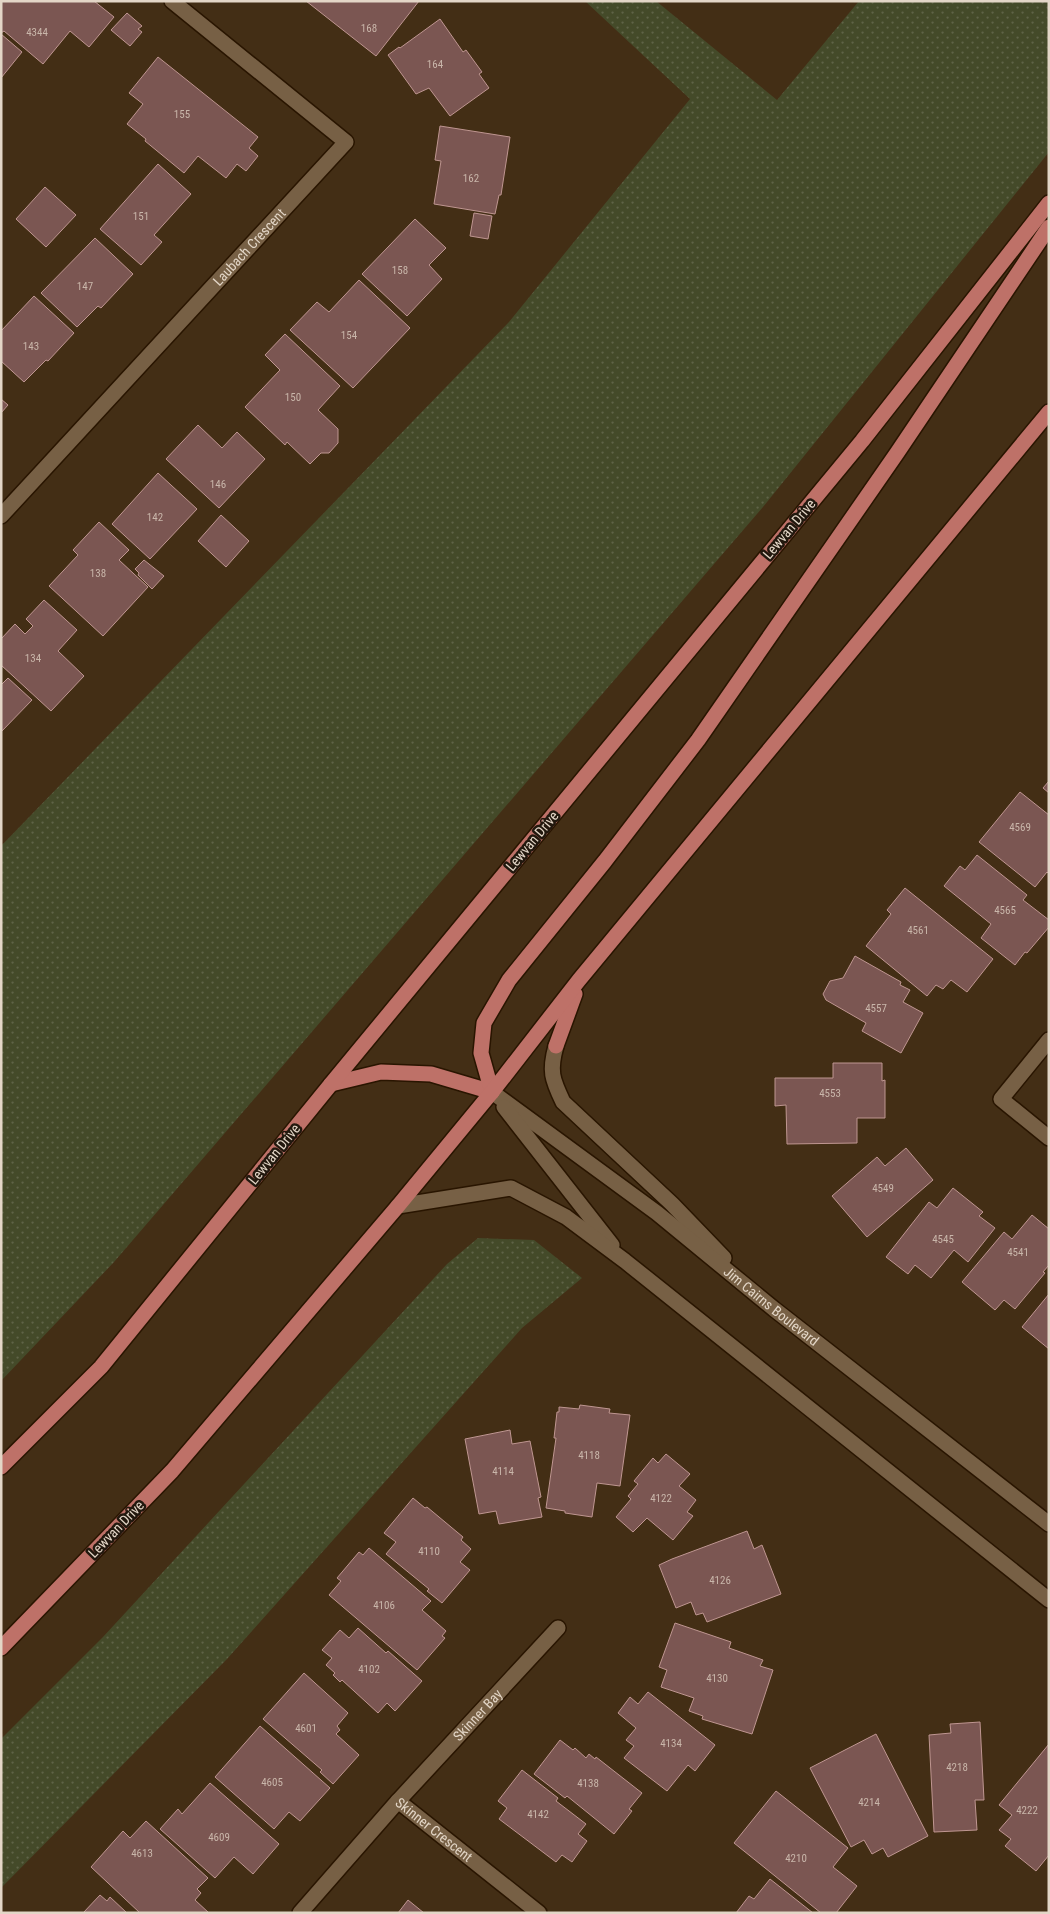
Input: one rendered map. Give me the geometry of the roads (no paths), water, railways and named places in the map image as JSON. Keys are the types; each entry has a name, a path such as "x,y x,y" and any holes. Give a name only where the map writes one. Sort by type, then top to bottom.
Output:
{"main road":[{"name":"Lewvan Drive","path":"1,1468 101,1366 331,1084 862,441 1049,203"},
{"path":"492,1092 481,1053 484,1023 509,980 605,861 698,740 897,453 1049,226"},
{"name":"Lewvan Drive","path":"1,1648 172,1471 398,1206 492,1092 580,980 1049,412"},
{"path":"556,1046 580,980"},
{"path":"331,1084 381,1072 431,1074 492,1092"}],"street":[{"name":"Laubach Crescent","path":"1,516 346,142 172,1"},
{"path":"1049,1040 1001,1099 1049,1138"},
{"path":"556,1046 551,1063 554,1083 563,1102 672,1204 774,1309"},
{"path":"492,1092 625,1262"},
{"name":"Jim Cairns Boulevard","path":"492,1092 657,1213 774,1309 1049,1524"},
{"path":"398,1206 511,1188 566,1217 1049,1600"},
{"name":"Skinner Bay","path":"398,1801 558,1628"},
{"name":"Skinner Crescent","path":"300,1913 398,1801 539,1913"}]}
